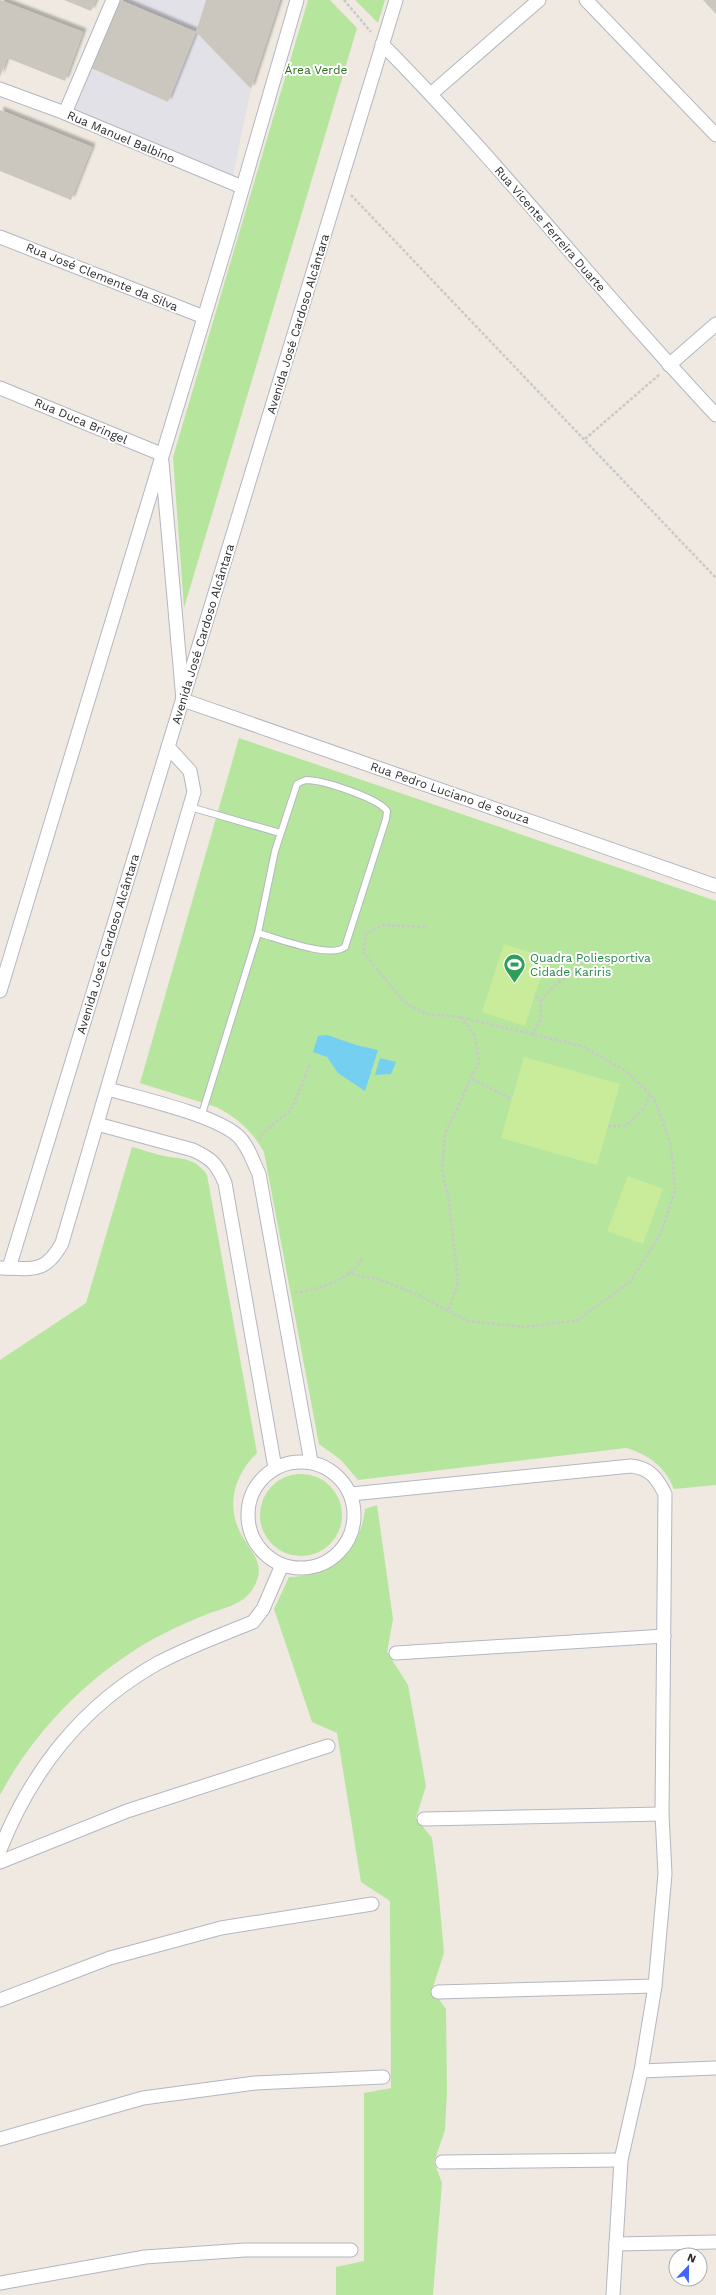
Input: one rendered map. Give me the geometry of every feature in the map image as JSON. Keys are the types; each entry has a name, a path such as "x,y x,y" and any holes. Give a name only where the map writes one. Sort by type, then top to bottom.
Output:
{"street":[{"path":"65,113 113,0"},
{"path":"0,991 161,454 204,317 297,0"},
{"name":"Avenida José Cardoso Alcântara","path":"4,1268 183,700 341,185 396,0"},
{"path":"431,94 539,0"},
{"path":"586,0 716,135"},
{"name":"Rua Vicente Ferreira Duarte","path":"382,44 431,94 669,365 716,415"},
{"name":"Rua Manuel Balbino","path":"0,89 65,113 242,187"},
{"name":"Rua José Clemente da Silva","path":"0,237 204,317"},
{"path":"669,365 716,324"},
{"name":"Rua Duca Bringel","path":"0,388 161,454"},
{"path":"161,454 183,700"},
{"name":"Rua Pedro Luciano de Souza","path":"183,700 716,886"},
{"path":"4,1268 31,1268 47,1265 55,1257 62,1243 194,792 190,771 168,747"},
{"path":"108,1089 201,1117 225,1127 240,1137 250,1154 259,1174 311,1462"},
{"path":"97,1124 193,1150 208,1157 218,1166 225,1183 275,1468"},
{"path":"311,1462 327,1468 341,1479 351,1494 355,1512 353,1530 345,1546 332,1559 316,1567 298,1569 282,1565 266,1556 255,1543 248,1527 247,1510 252,1493 261,1478 275,1468 292,1463 311,1462"},
{"path":"351,1494 623,1466 641,1467 651,1473 659,1481 665,1494 662,1814 665,1874 655,1986 641,2071 621,2160 613,2295"},
{"path":"0,1850 13,1818 42,1769 76,1726 130,1680 158,1663 252,1622 263,1609 282,1565"},
{"path":"396,1653 664,1636"},
{"path":"0,1862 128,1811 328,1746"},
{"path":"424,1819 662,1814"},
{"path":"0,2000 110,1958 221,1928 372,1904"},
{"path":"438,1992 655,1986"},
{"path":"641,2071 715,2068"},
{"path":"0,2139 143,2098 255,2083 382,2076"},
{"path":"442,2162 621,2160"},
{"path":"616,2244 716,2242"},
{"path":"0,2282 145,2257 245,2250 352,2250"}],"lane":[{"path":"201,1117 258,933 280,833 293,793 298,784 304,780 353,793 383,805 387,811 345,947 339,952 326,952 258,933"},
{"path":"190,807 280,833"}],"path":[{"path":"344,0 382,44"},
{"path":"341,185 716,578"},
{"path":"585,439 669,365"},
{"path":"347,1273 378,1279 416,1294 468,1321 523,1327 576,1320 630,1282 661,1233 675,1190 671,1145 654,1098 626,1071 582,1046 460,1017 427,1014 405,1003 363,952 366,934 382,924 425,927"},
{"path":"541,1001 568,974 583,971"},
{"path":"532,1034 541,1019 541,1001 535,994"},
{"path":"448,1311 458,1283 450,1202 442,1170 445,1134 480,1061 475,1036 460,1017"},
{"path":"250,1154 264,1132 291,1110 310,1065"},
{"path":"472,1079 512,1099"},
{"path":"608,1126 626,1126 645,1107 650,1094"},
{"path":"281,1296 318,1289 358,1266 362,1258"}],"shaded area":[{"path":"121,0 206,0 196,32"},
{"path":"196,32 251,89 233,175 75,110 91,68 168,102"}],"green space":[{"name":"Área Verde","path":"308,0 330,0 357,28 184,608 173,457"},
{"path":"355,0 385,0 378,23"},
{"path":"239,738 716,901 716,1485 674,1489 666,1474 656,1463 642,1454 626,1448 358,1480 341,1460 319,1444 264,1152 249,1131 224,1111 216,1107 140,1083"},
{"name":"Quadra Poliesportiva Cidade Kariris","path":"504,944 547,958 525,1026 482,1012"},
{"path":"524,1057 620,1084 597,1165 501,1138"},
{"path":"132,1147 160,1155 191,1161 199,1166 207,1175 257,1453 244,1470 235,1488 233,1509 239,1530 256,1558 259,1572 257,1581 252,1590 242,1600 231,1606 185,1623 153,1639 129,1654 85,1687 65,1706 30,1748 0,1795 0,1360 86,1303"},
{"path":"628,1176 663,1189 643,1244 607,1231"},
{"path":"301,1474 317,1477 330,1486 339,1499 342,1515 339,1531 330,1544 317,1553 301,1556 285,1553 272,1544 263,1531 260,1515 263,1499 272,1486 285,1477"},
{"path":"377,1505 393,1619 387,1652 408,1685 426,1786 416,1818 432,1838 444,1953 432,1990 446,2009 447,2091 445,2130 434,2162 442,2183 433,2295 336,2295 336,2267 364,2261 364,2093 391,2088 390,1901 361,1882 337,1733 312,1722 274,1609 289,1577 304,1576 318,1572 341,1559 357,1538 365,1509"}],"water":[{"path":"327,1035 356,1045 378,1050 365,1091 338,1073 327,1057 313,1052 318,1036"},
{"path":"380,1058 396,1062 391,1074 375,1075"}],"building":[{"path":"0,0 83,32 65,81 7,58 0,77"},
{"path":"64,0 96,0 91,11"},
{"path":"120,0 196,32 168,102 91,68"},
{"path":"206,0 280,0 251,89 196,32"},
{"path":"703,0 716,0 716,14"},
{"path":"0,110 92,147 71,200 0,171"}],"place":[{"name":"Quadra Poliesportiva Cidade Kariris","path":"514,984"}]}
